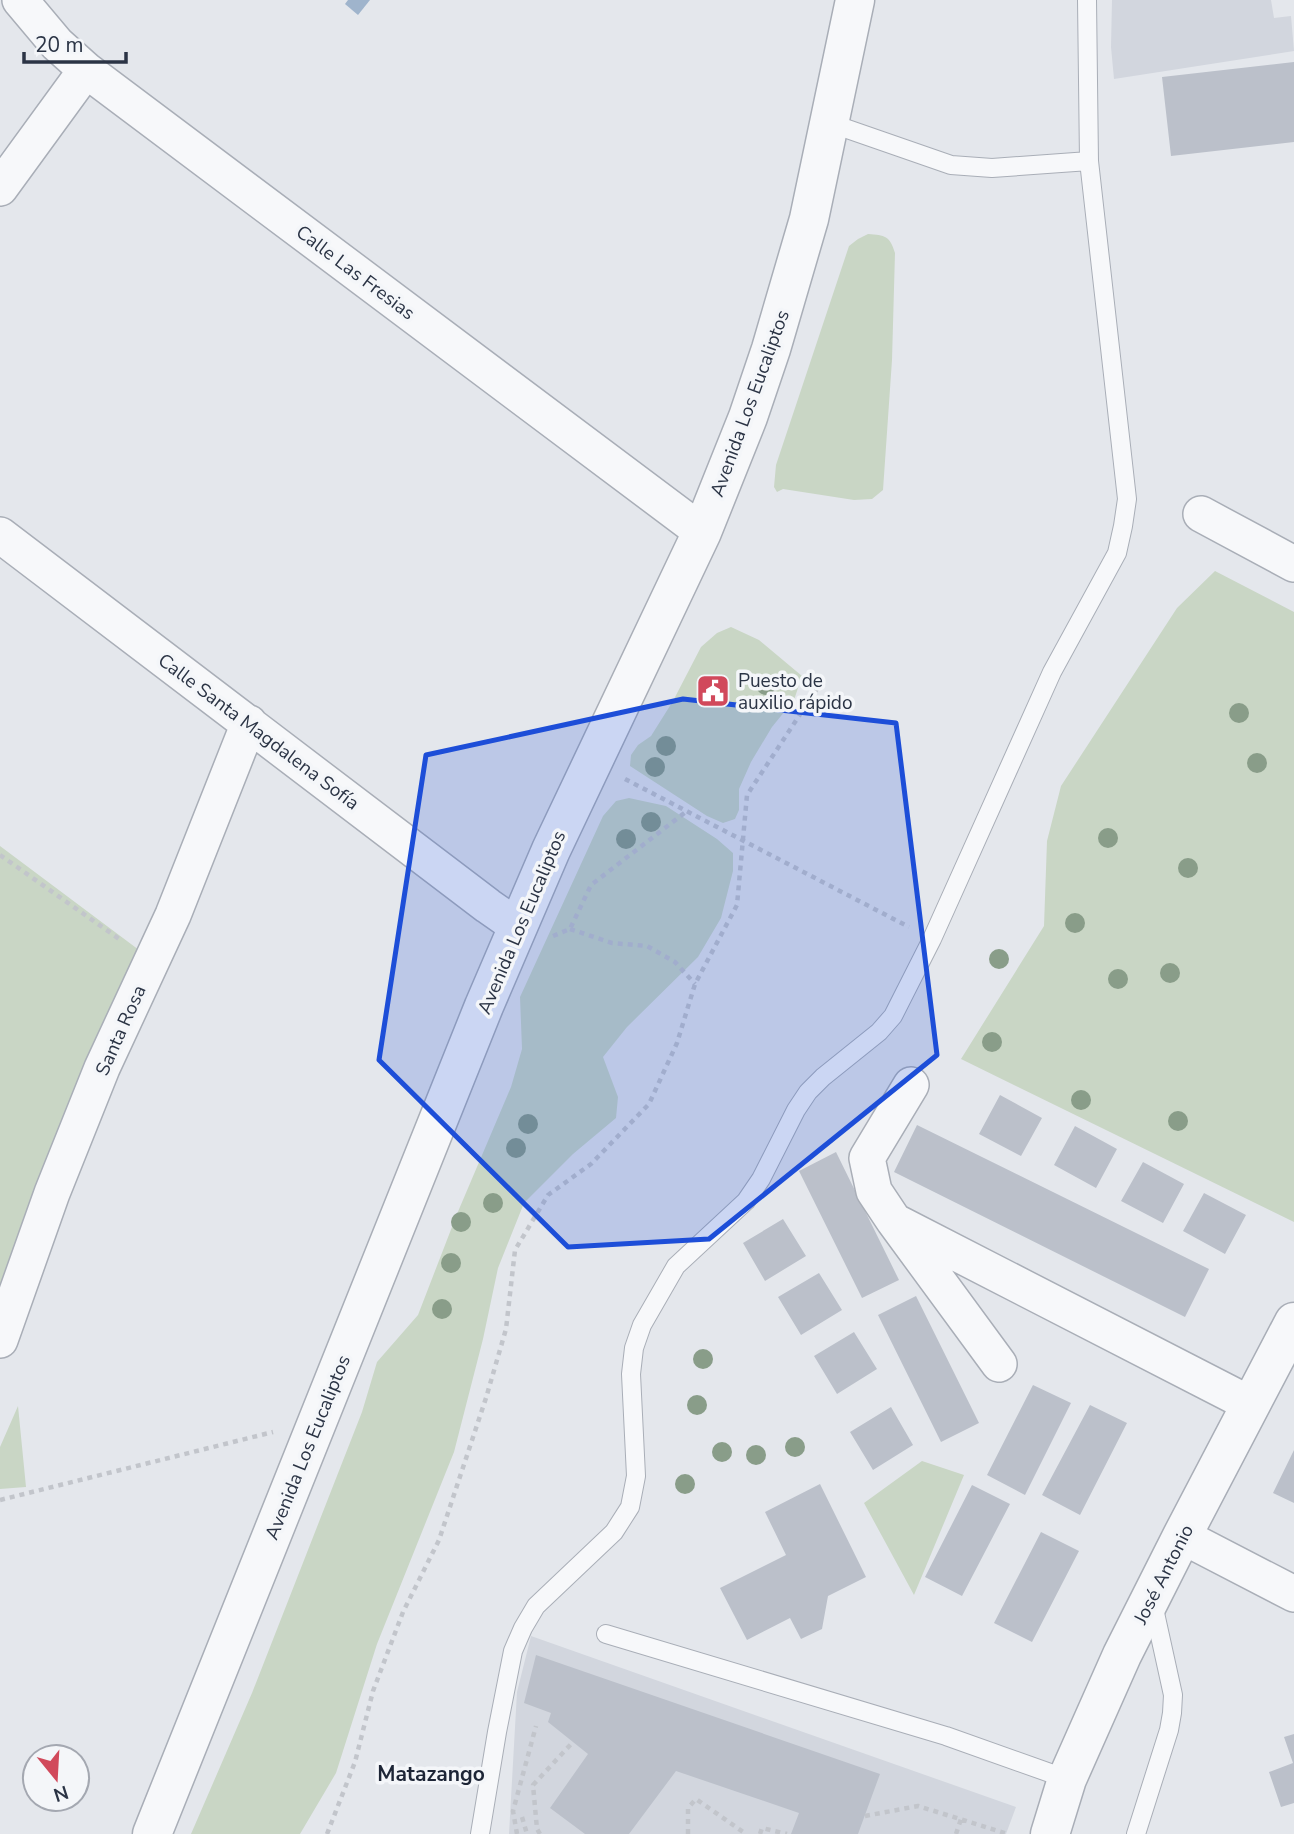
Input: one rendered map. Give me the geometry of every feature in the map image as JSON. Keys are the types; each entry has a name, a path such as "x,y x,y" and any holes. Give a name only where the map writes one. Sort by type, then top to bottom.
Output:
{"street":[{"name":"Calle Las Fresias","path":"20,0 57,44 86,70 702,531"},
{"name":"Avenida Los Eucaliptos","path":"152,1834 318,1421 535,931 551,850 702,531 748,417 809,219 855,0"},
{"path":"0,188 86,70"},
{"path":"1201,514 1294,564"},
{"name":"Calle Santa Magdalena Sofía","path":"0,535 488,906 535,931"},
{"name":"Santa Rosa","path":"0,1340 52,1193 102,1068 173,915 249,723"},
{"path":"911,1085 866,1158 874,1191 999,1364"},
{"path":"894,1220 1250,1404"},
{"name":"José Antonio","path":"1050,1834 1067,1779 1122,1655 1181,1536 1294,1322"},
{"path":"1181,1536 1294,1594"}],"lane":[{"path":"480,1834 510,1665 523,1628 536,1606 614,1532 630,1507 636,1476 631,1374 634,1348 642,1325 676,1266 746,1201 761,1179 808,1092 872,1039 893,1016 932,939 1052,672 1116,554 1127,499 1089,161 1087,0"},
{"path":"830,123 951,166 992,168 1089,161"},
{"path":"1136,1834 1172,1713 1173,1695 1151,1597"},
{"path":"606,1634 946,1736 1067,1779"}],"path":[{"path":"327,1834 355,1762 373,1691 403,1612 439,1540 486,1398 506,1329 514,1250 548,1195 591,1164 649,1104 677,1043 695,984 737,905 747,795 822,681"},
{"path":"624,779 932,939"},
{"path":"570,929 591,885 687,811"},
{"path":"0,855 151,962"},
{"path":"535,931 570,929 612,943 646,946 674,962 695,984"},
{"path":"0,1500 318,1421"},
{"path":"517,1834 513,1811 536,1726"},
{"path":"540,1834 537,1829 533,1785 572,1743"},
{"path":"688,1834 688,1808 696,1799 746,1834"},
{"path":"865,1816 918,1806 1008,1834"},
{"path":"522,1817 527,1834"},
{"path":"956,1834 961,1819"},
{"path":"760,1834 762,1828 786,1834"}],"highlighted area":[{"path":"683,699 896,723 937,1055 709,1239 568,1247 379,1060 426,755"}],"shaded area":[{"path":"1112,0 1271,0 1274,18 1291,16 1294,51 1114,79 1111,47"},
{"path":"531,1636 1016,1807 1006,1834 509,1834 517,1692"}],"green space":[{"path":"868,234 886,238 895,253 892,360 883,490 872,499 854,500 783,489 777,492 774,487 776,465 849,246"},
{"path":"1215,571 1294,612 1294,1222 961,1059 1044,926 1047,841 1061,786 1177,608"},
{"path":"731,627 759,640 802,676 794,700 772,727 751,762 739,789 739,810 735,819 723,823 707,816 630,766 631,755 638,745 651,736 701,647 717,633"},
{"path":"629,798 666,806 717,839 733,853 733,871 721,918 698,957 627,1027 603,1057 618,1097 616,1118 573,1154 524,1203 498,1268 454,1452 377,1644 336,1773 300,1834 191,1834 252,1693 362,1412 377,1362 418,1315 511,1087 522,1049 520,997 603,816 616,801"},
{"path":"0,846 139,950 0,1305"},
{"path":"18,1406 26,1487 0,1489 0,1447"},
{"path":"922,1461 964,1475 914,1595 864,1503"}],"water":[{"path":"348,0 370,0 358,15 345,4"}],"building":[{"path":"1294,62 1294,142 1171,156 1162,77"},
{"path":"1000,1095 1042,1118 1021,1156 979,1134"},
{"path":"917,1125 1209,1269 1185,1317 894,1172"},
{"path":"1075,1126 1117,1149 1096,1188 1054,1165"},
{"path":"836,1152 899,1280 862,1298 799,1171"},
{"path":"1143,1162 1184,1184 1163,1223 1121,1201"},
{"path":"1204,1193 1246,1215 1225,1254 1183,1231"},
{"path":"783,1219 806,1256 765,1281 743,1243"},
{"path":"819,1273 842,1310 801,1335 778,1297"},
{"path":"916,1296 979,1423 941,1442 878,1315"},
{"path":"854,1332 877,1369 837,1394 814,1356"},
{"path":"1033,1385 1071,1403 1025,1495 987,1475"},
{"path":"1090,1405 1127,1423 1080,1515 1042,1495"},
{"path":"891,1407 913,1445 873,1470 850,1432"},
{"path":"1294,1450 1294,1503 1273,1493"},
{"path":"820,1484 866,1577 828,1596 822,1629 801,1639 790,1618 747,1640 720,1588 786,1555 765,1512"},
{"path":"972,1485 1010,1504 962,1596 925,1577"},
{"path":"1041,1532 1079,1551 1032,1642 994,1623"},
{"path":"536,1655 880,1774 858,1834 791,1834 799,1813 676,1771 629,1834 585,1834 550,1808 588,1754 548,1722 551,1713 524,1703"},
{"path":"1294,1734 1294,1803 1281,1807 1269,1772 1293,1763 1284,1737"}],"place":[{"name":"Puesto de auxilio rápido","path":"713,691"}],"district":[{"name":"Matazango","path":"431,1774"}]}
